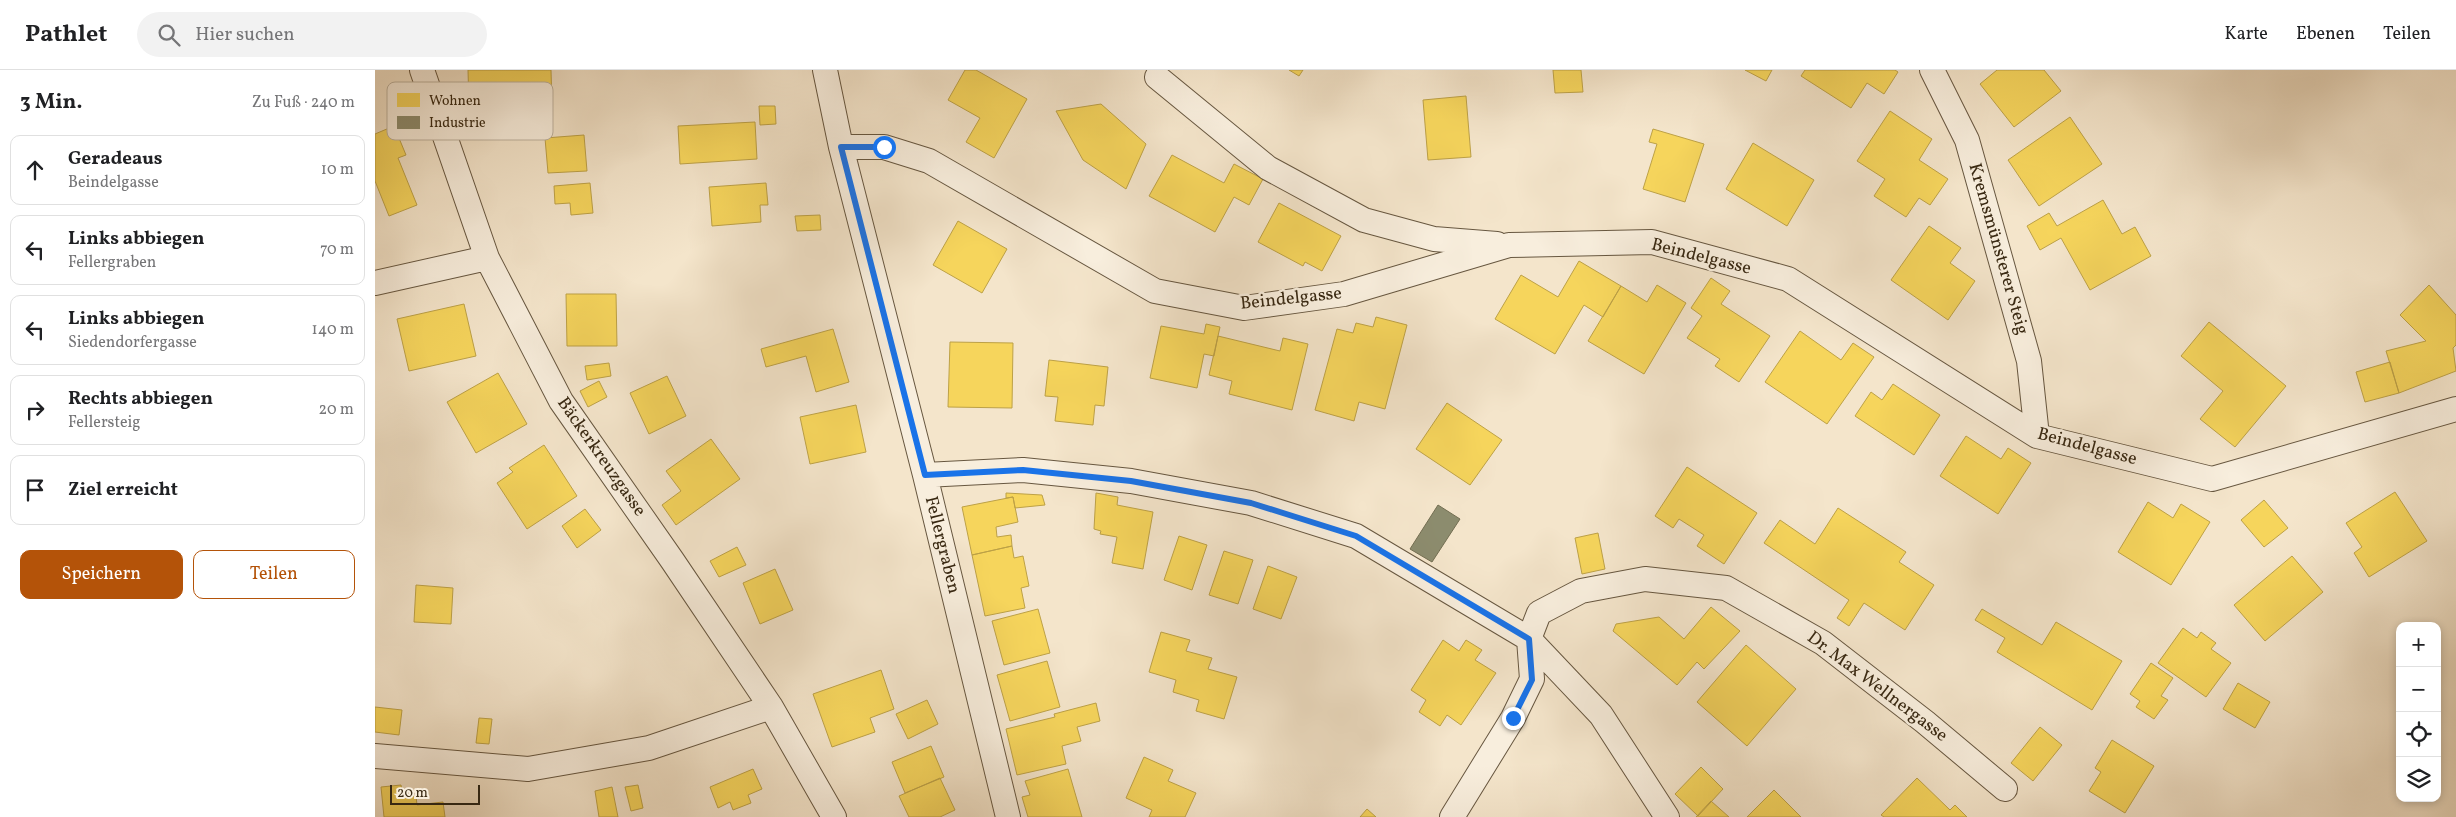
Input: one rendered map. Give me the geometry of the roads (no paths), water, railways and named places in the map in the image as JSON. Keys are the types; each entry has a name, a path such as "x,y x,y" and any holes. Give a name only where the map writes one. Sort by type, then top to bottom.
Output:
{"street":[{"name":"Bäckerkreuzgasse","path":"422,70 426,82"},
{"name":"Fellergraben","path":"825,70 841,147 925,475 1008,817"},
{"name":"Kremsmünsterer Steig","path":"1931,70 1969,150 2029,361 2037,436"},
{"path":"1157,77 1268,168 1364,220 1434,239 1509,245"},
{"name":"Bäckerkreuzgasse","path":"446,140 487,258 561,402 672,560 771,707 834,817"},
{"name":"Beindelgasse","path":"841,147 884,147 929,161 1155,291 1244,308 1344,294 1509,245 1652,242 1788,279 2037,436 2212,479 2456,409"},
{"path":"375,283 487,258"},
{"path":"925,475 1023,470 1131,481 1251,503 1356,536 1529,639 1601,715 1667,817"},
{"name":"Dr. Max Wellnergasse","path":"1529,639 1539,612 1581,591 1645,579 1726,588 1823,642 1925,722 2005,789"},
{"path":"1452,817 1513,718 1532,680 1529,639"},
{"path":"375,756 528,769 649,748 771,707"}]}
